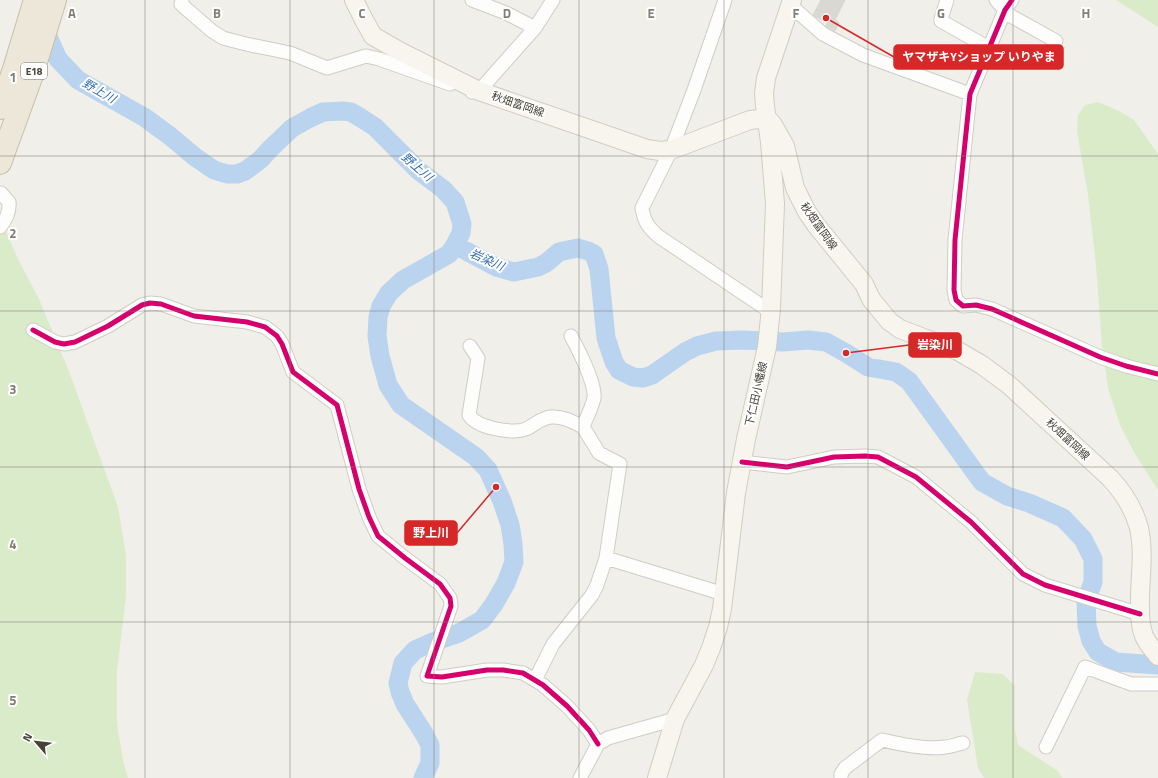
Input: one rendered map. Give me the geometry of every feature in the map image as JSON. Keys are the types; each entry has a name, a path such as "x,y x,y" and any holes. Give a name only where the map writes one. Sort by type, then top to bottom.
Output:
{"highway":[{"name":"E18","path":"0,108 14,69 35,0"},
{"name":"E18","path":"0,163 32,75 55,0"}],"main road":[{"name":"秋畑富岡線","path":"354,0 373,36 401,52 479,91 647,148 660,151 671,150 750,120 767,118 773,124 785,146 795,188 807,212 864,284 871,299 889,321 900,329 958,352 982,365 1005,381 1099,467 1120,488 1128,499 1139,528 1142,562 1139,597 1140,614 1144,635 1152,650 1158,656"},
{"name":"下仁田小幡線","path":"657,778 675,719 704,665 711,648 718,627 724,594 736,493 766,347 770,316 775,204 764,93 766,78 791,2"}],"street":[{"path":"182,0 181,4 183,6 212,32 223,38 290,53 327,68 366,56 379,59 472,92 479,91 535,28 553,0"},
{"path":"472,0 506,12 535,28"},
{"path":"725,0 694,90 671,150 642,208 644,220 649,228 658,236 765,308 770,316"},
{"path":"947,0 941,21 989,48"},
{"path":"791,2 823,34 863,55 970,94"},
{"path":"1004,3 989,48 970,94 955,240 954,290 956,300 962,306 976,305 992,309 1100,357 1126,366 1158,374"},
{"path":"1004,3 1009,15 1056,41"},
{"path":"0,227 10,210 9,202 1,193"},
{"path":"33,330 55,342 64,344 75,342 142,305 150,303 161,304 194,316 247,322 265,327 277,336 282,344 293,372 337,405 359,489 369,517 378,536 440,584 450,598 451,606 427,676 442,677 486,670 503,670 523,673 543,685 567,706 589,730 598,744"},
{"path":"571,336 582,357 594,390 594,398 583,427"},
{"path":"470,346 478,358 469,414 472,419 479,423 502,430 524,429 532,426 540,419 551,417 566,419 583,427 599,453 620,464 606,558 596,585 592,595 553,644 535,680"},
{"path":"742,462 787,467 834,457 878,457 916,476 971,522 1023,574 1044,585 1140,614"},
{"path":"606,558 724,594"},
{"path":"1046,747 1085,667 1131,684 1158,684"},
{"path":"580,778 598,744 608,738 675,719"},
{"path":"841,778 845,768 882,740 902,744 944,748 963,743"}],"green space":[{"path":"1116,0 1158,0 1158,27"},
{"path":"1098,102 1119,111 1134,120 1158,154 1158,490 1135,454 1120,425 1108,388 1102,346 1096,265 1088,195 1077,131 1078,115 1085,105"},
{"path":"0,218 19,261 39,299 70,374 118,507 126,555 126,596 117,672 117,724 123,760 128,778 0,778"},
{"path":"975,672 1003,674 1015,686 1015,729 1018,745 1058,771 1062,778 984,778 978,768 967,700"}],"building":[{"path":"821,0 845,0 835,20 839,23 835,31 826,26 827,23 813,15"}],"waterway":[{"name":"野上川","path":"42,23 58,59 78,80 144,117 214,170 227,174 237,174 245,171 261,159 292,128 323,112 351,112 375,127 419,171 443,189 455,202 462,224 461,233 449,254 403,280 389,293 381,306 378,317 377,336 380,356 388,385 401,405 476,457 488,470 502,501 510,525 514,562 506,583 494,604 482,620 459,633 415,650 403,663 398,683 400,692 405,704 430,745 430,763 423,778"},
{"name":"岩染川","path":"455,245 496,267 514,272 538,267 546,263 559,252 578,248 594,254 599,269 606,338 614,362 619,370 633,377 643,378 652,375 685,352 697,346 716,341 742,340 783,342 808,340 826,342 868,367 896,372 909,381 982,482 1007,496 1029,503 1063,518 1083,539 1093,559 1093,582 1086,601 1087,626 1091,641 1098,652 1116,662 1158,665"}],"cycle path":[{"path":"1012,0 1005,10 970,94 955,240 954,290 956,300 963,306 976,305 992,309 1100,357 1126,366 1158,374"},
{"path":"33,330 55,342 64,344 75,342 108,326 142,305 150,303 161,304 194,316 247,322 265,327 277,336 282,344 293,372 337,405 359,489 369,517 378,536 440,584 450,598 451,606 427,676 442,677 487,670 503,670 523,673 543,685 567,706 589,730 598,744"},
{"path":"742,462 787,467 834,457 878,457 916,477 971,522 1023,574 1045,585 1140,614"}],"place":[{"name":"ヤマザキYショップ いりやま","path":"826,18"},
{"name":"岩染川","path":"846,353"},
{"name":"野上川","path":"496,487"}]}
